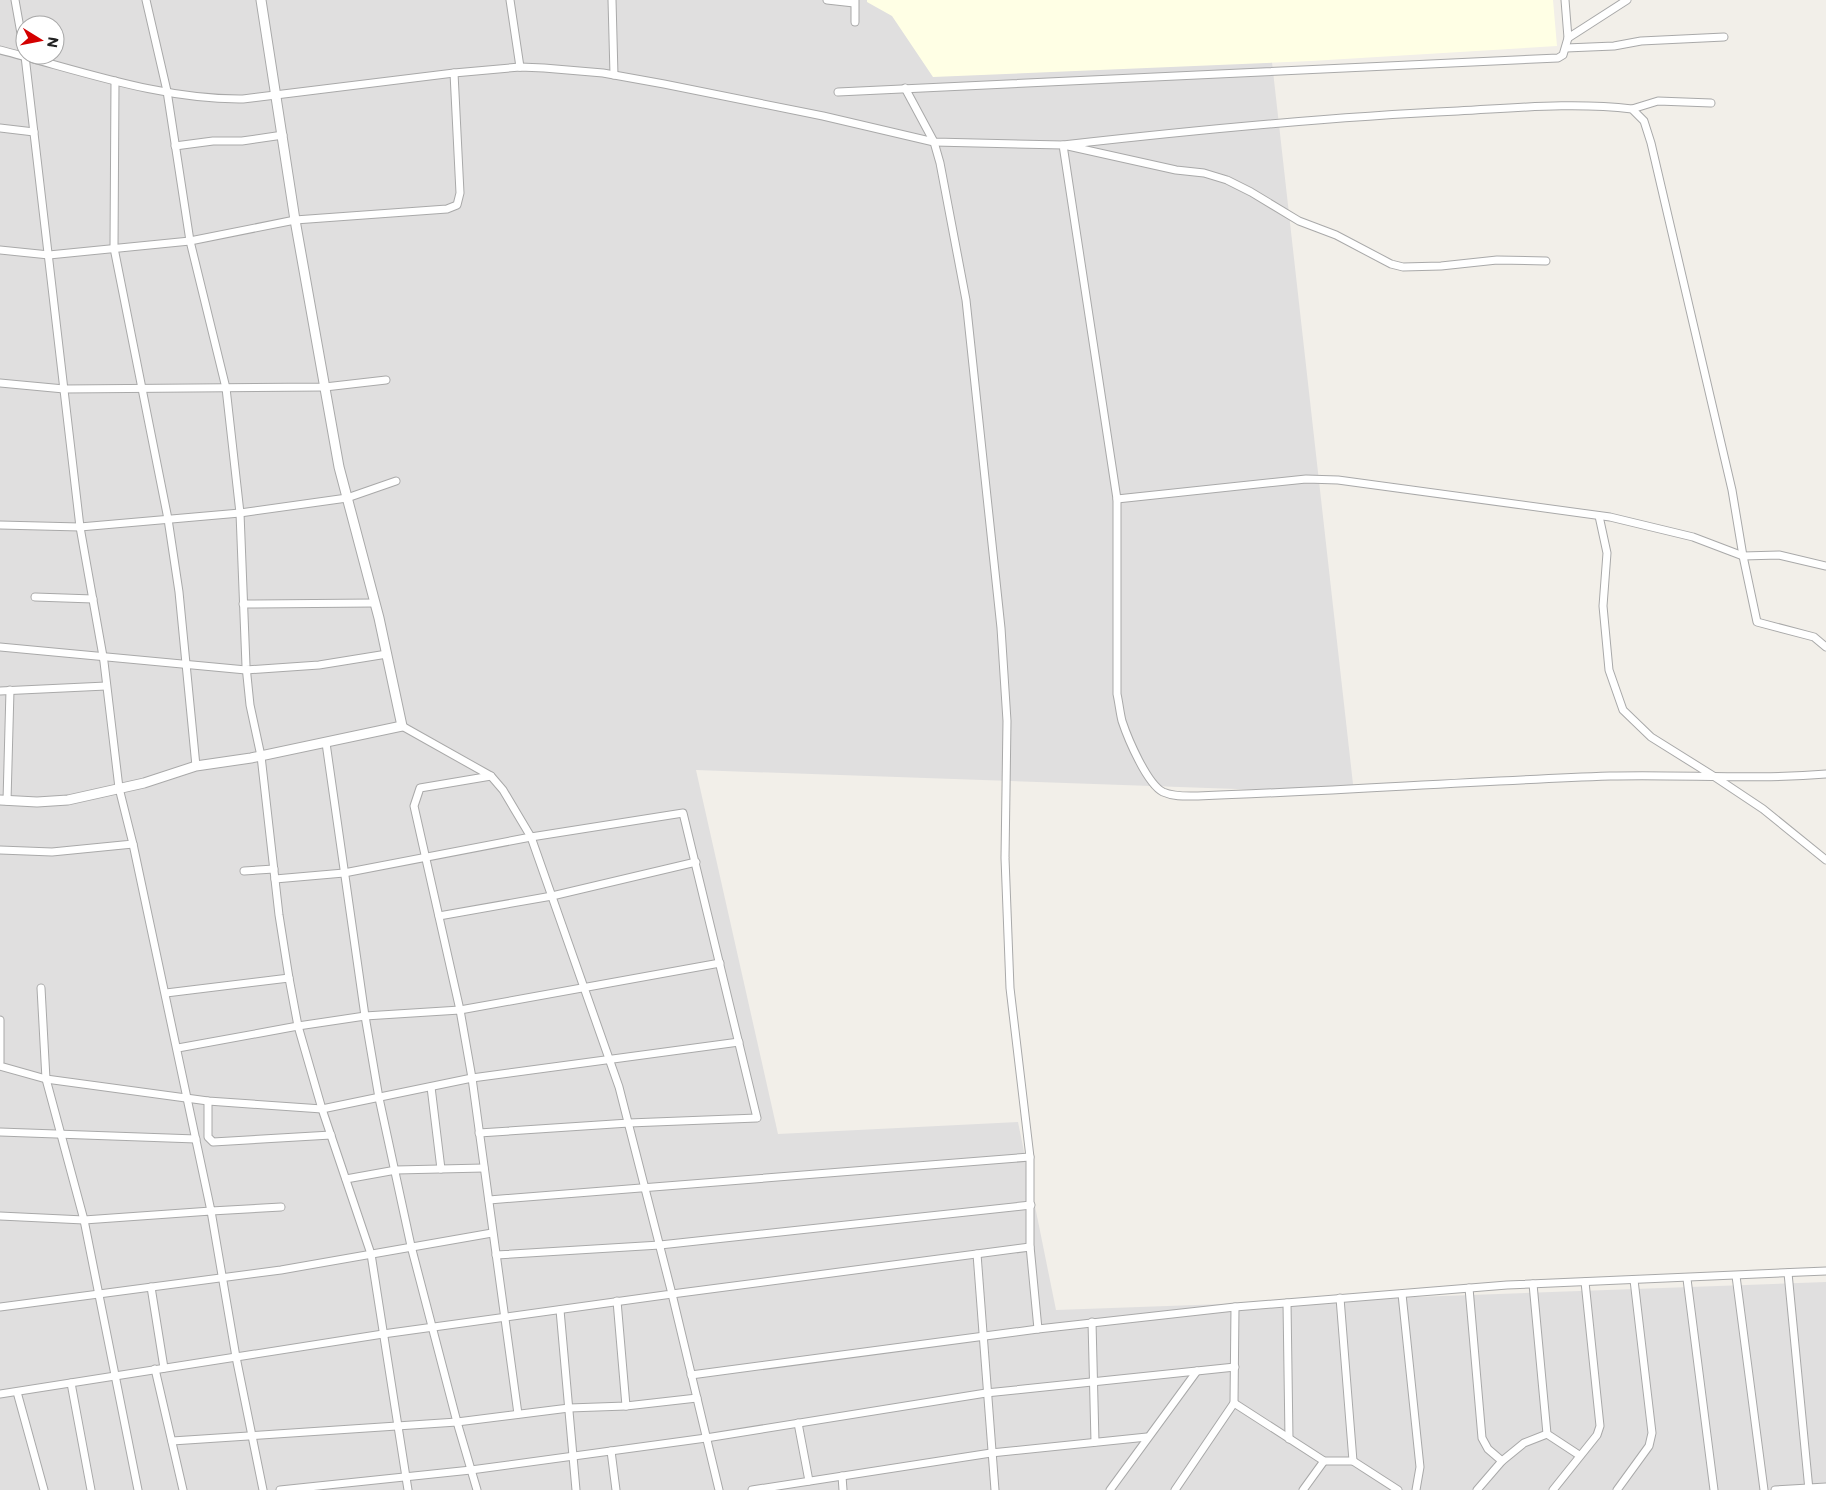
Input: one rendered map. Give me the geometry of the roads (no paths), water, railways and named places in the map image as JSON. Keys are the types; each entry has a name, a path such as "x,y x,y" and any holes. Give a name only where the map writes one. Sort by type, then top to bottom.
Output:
{"street":[{"path":"15,0 18,15"},
{"path":"146,0 167,91 190,241 226,388 240,513 246,670 250,704 262,756 274,869 289,978 298,1026 322,1109 370,1254 396,1427 408,1490"},
{"path":"261,0 296,220 339,467 375,603 402,726"},
{"path":"510,0 520,67"},
{"path":"612,0 614,75"},
{"path":"827,0 854,1 855,22"},
{"path":"838,92 1558,58 1563,55 1568,38 1565,0"},
{"path":"1568,38 1626,0"},
{"path":"1566,48 1614,46 1642,41 1724,37"},
{"path":"0,50 15,54"},
{"path":"26,65 80,527 103,658 119,788 178,1048 211,1211 236,1357 263,1490"},
{"path":"59,65 167,91 223,99 243,99 277,93 520,67 614,75 811,113 934,142 1063,145 1230,126 1400,114 1596,105 1632,109 1658,102 1711,103"},
{"path":"0,250 49,255 190,241 296,220 447,209 457,205 460,193 454,73"},
{"path":"115,80 114,248 140,389 168,519 179,592 196,766"},
{"path":"905,88 934,142 940,163 966,300 1001,628 1007,721 1005,858 1010,988 1030,1157 1030,1247 1038,1329"},
{"path":"1632,109 1644,121 1651,143 1732,490 1743,556 1758,622 1814,637 1826,647"},
{"path":"0,128 34,132"},
{"path":"175,146 213,141 242,141 283,134"},
{"path":"1063,145 1227,180 1299,221 1336,235 1391,264 1403,267 1441,266 1497,260 1546,261"},
{"path":"1063,145 1118,499 1118,694 1122,721 1151,780 1162,792 1178,796 1198,796 1379,789 1506,780 1639,776 1782,778 1826,774"},
{"path":"0,383 64,390 325,387 386,380"},
{"path":"1118,499 1306,479 1338,480 1599,516 1693,537 1743,556 1779,555 1826,566"},
{"path":"0,525 80,527 240,513 347,498 396,482"},
{"path":"1599,516 1607,553 1603,606 1609,670 1623,710 1651,737 1763,809 1826,860"},
{"path":"35,597 93,599"},
{"path":"243,604 375,603"},
{"path":"0,647 246,670 319,664 387,654"},
{"path":"0,691 106,686"},
{"path":"10,690 3,800 36,802 68,800 144,783 196,766 262,756 402,726 491,776 503,790 531,837 584,987 629,1123 719,1490"},
{"path":"326,742 365,1016 379,1098 411,1246 457,1422 477,1490"},
{"path":"491,776 420,788 414,806 460,1010 472,1078 518,1414"},
{"path":"276,880 344,873 426,859 531,837 684,813 757,1118 629,1123 479,1133"},
{"path":"0,850 52,852 133,844"},
{"path":"438,916 552,896 696,862"},
{"path":"244,871 274,869"},
{"path":"178,1048 365,1016 460,1010 720,963"},
{"path":"166,993 289,978"},
{"path":"42,988 46,1079 84,1220 138,1490"},
{"path":"0,1020 0,1062"},
{"path":"0,1066 46,1079 188,1098 322,1109 472,1078 740,1042"},
{"path":"431,1087 441,1169"},
{"path":"208,1100 208,1137 213,1142 331,1135"},
{"path":"0,1132 196,1139"},
{"path":"489,1200 1030,1157"},
{"path":"346,1179 396,1170 484,1168"},
{"path":"496,1255 660,1245 1030,1205"},
{"path":"0,1216 84,1220 281,1207"},
{"path":"0,1307 222,1278 492,1233"},
{"path":"0,1394 383,1334 617,1301 1030,1247"},
{"path":"977,1254 986,1393 995,1490"},
{"path":"692,1376 982,1336 1235,1306 1532,1284 1826,1271"},
{"path":"1788,1273 1809,1488"},
{"path":"1736,1276 1764,1490"},
{"path":"1687,1278 1714,1490"},
{"path":"1617,1490 1649,1446 1652,1433 1634,1280"},
{"path":"1553,1490 1579,1455 1597,1435 1600,1426 1585,1282"},
{"path":"1532,1284 1547,1434"},
{"path":"151,1287 164,1368"},
{"path":"1469,1288 1482,1438 1488,1449 1502,1461"},
{"path":"1402,1294 1420,1467 1416,1490"},
{"path":"1340,1298 1353,1461"},
{"path":"617,1301 626,1406"},
{"path":"1287,1302 1289,1439"},
{"path":"1175,1490 1234,1403 1235,1306"},
{"path":"560,1310 576,1490"},
{"path":"1092,1322 1095,1442"},
{"path":"280,1490 471,1470 706,1438 986,1393 1234,1367"},
{"path":"155,1369 182,1490"},
{"path":"1110,1490 1197,1371"},
{"path":"71,1383 91,1490"},
{"path":"17,1392 44,1490"},
{"path":"172,1441 396,1427 457,1422 569,1408 626,1406 697,1398"},
{"path":"1234,1403 1324,1461 1353,1461 1398,1490"},
{"path":"798,1423 809,1481"},
{"path":"1547,1434 1579,1455"},
{"path":"1477,1490 1502,1461 1524,1443 1547,1434"},
{"path":"752,1490 991,1453 1147,1437"},
{"path":"611,1451 616,1490"},
{"path":"1303,1490 1324,1461"},
{"path":"842,1476 844,1490"},
{"path":"1774,1490 1826,1487"}]}
